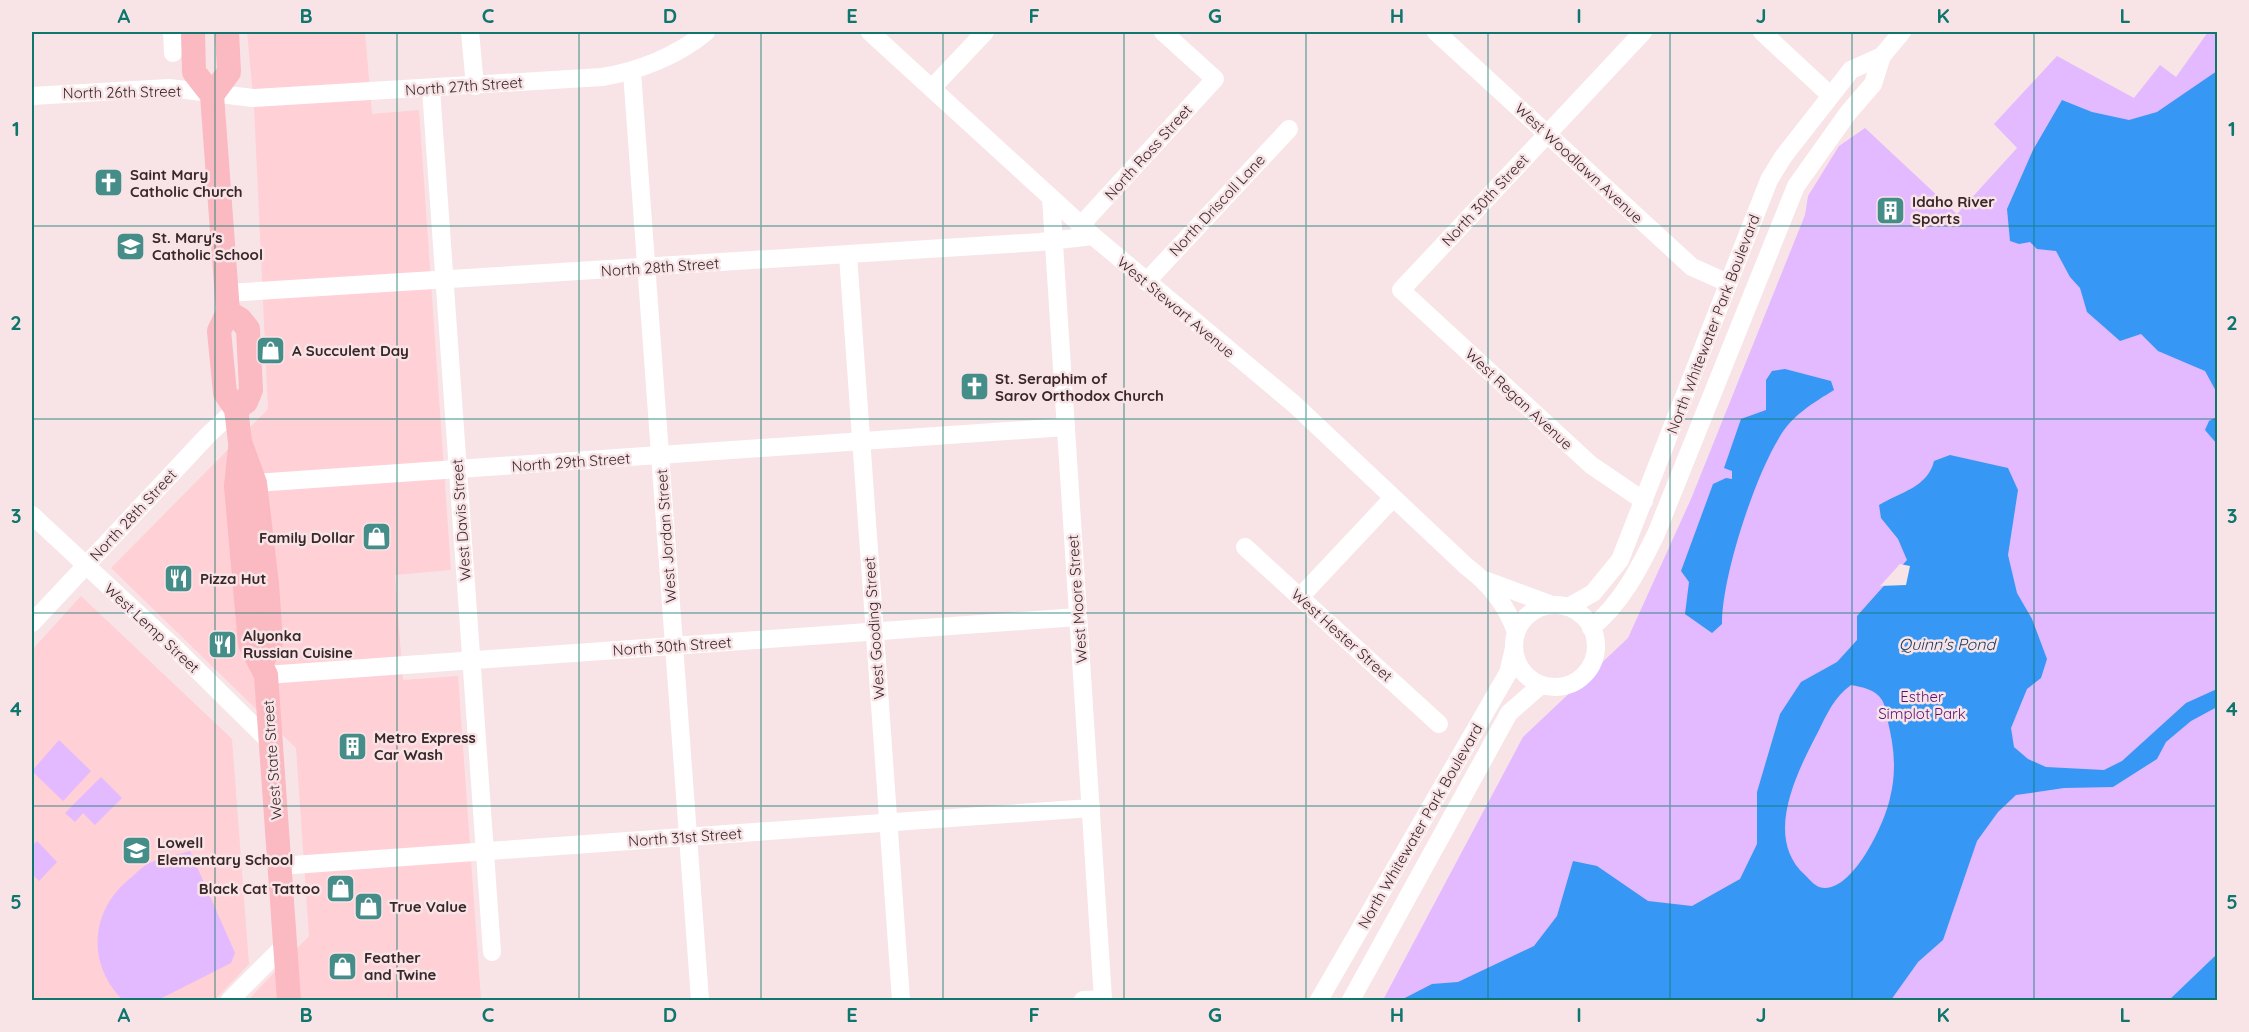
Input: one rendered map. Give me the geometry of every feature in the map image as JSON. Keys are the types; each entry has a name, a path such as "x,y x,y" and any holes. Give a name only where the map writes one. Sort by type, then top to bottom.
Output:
{"main road":[{"path":"193,32 194,72 212,95 228,302 248,329 251,390 246,402 236,410"},
{"path":"212,95 229,72 227,32"},
{"name":"West State Street","path":"236,410 240,442 236,486 250,644 264,669"},
{"name":"West State Street","path":"240,442 255,483 267,584 271,642 264,669 288,1000"}],"street":[{"path":"172,32 173,53"},
{"path":"470,32 475,86"},
{"name":"North 27th Street","path":"212,95 253,98 430,89 632,72 692,43 706,32"},
{"name":"West Stewart Avenue","path":"870,32 1087,231 1294,404 1484,580 1503,603 1515,640"},
{"path":"932,88 985,32"},
{"name":"North Ross Street","path":"1087,231 1215,79 1163,32"},
{"name":"West Woodlawn Avenue","path":"1436,32 1692,267 1728,283"},
{"name":"North 30th Street","path":"1401,290 1643,32"},
{"path":"1762,32 1830,95"},
{"name":"North Whitewater Park Boulevard","path":"1592,628 1610,613 1639,568 1656,534 1796,186 1848,113 1873,84 1882,56 1902,32"},
{"name":"North Whitewater Park Boulevard","path":"1560,606 1593,593 1620,560 1769,180 1830,95 1851,70 1882,56"},
{"name":"West Jordan Street","path":"632,72 700,1000"},
{"name":"North 26th Street","path":"32,96 170,88 212,95"},
{"name":"West Davis Street","path":"430,89 492,952"},
{"name":"North Driscoll Lane","path":"1146,282 1289,129"},
{"name":"West Moore Street","path":"1051,198 1091,808 1096,1000"},
{"name":"North 28th Street","path":"228,302 444,280 1054,241 1087,231"},
{"name":"West Gooding Street","path":"848,255 901,1000"},
{"name":"West Regan Avenue","path":"1401,290 1591,465 1644,501"},
{"name":"North 28th Street","path":"32,623 208,435 236,410"},
{"name":"North 29th Street","path":"255,483 1066,427"},
{"path":"1300,597 1393,498"},
{"name":"West Lemp Street","path":"32,515 175,648 271,743"},
{"name":"West Hester Street","path":"1245,547 1439,724"},
{"name":"West Stewart Avenue","path":"1484,580 1560,606"},
{"path":"1560,606 1586,619 1592,628 1595,649 1587,671 1577,680 1565,686 1541,685 1522,670 1515,640 1530,613 1560,606"},
{"name":"North 30th Street","path":"264,669 471,660 1078,617"},
{"name":"North Whitewater Park Boulevard","path":"1319,1000 1508,673 1515,640"},
{"name":"North Whitewater Park Boulevard","path":"1351,1000 1509,713 1541,685"},
{"name":"North 31st Street","path":"279,866 1091,808"},
{"path":"230,1000 285,945"},
{"path":"1083,1000 1096,1000"}],"shaded area":[{"path":"247,32 365,32 372,114 419,110 451,570 395,575 403,680 458,676 481,1000 248,1000 309,936 296,748 111,568 268,409 254,107"},
{"name":"Lowell Elementary School","path":"81,596 232,739 249,964 215,1000 32,1000 32,650"}],"green space":[{"name":"Esther Simplot Park","path":"2208,32 2217,32 2217,954 2169,1000 1383,1000 1523,737 1628,638 1691,499 1805,215 1808,196 1839,146 1865,128 1957,214 2017,148 1994,124 2057,56 2134,98 2160,65 2176,77"},
{"path":"59,740 91,771 63,801 32,771"},
{"path":"101,777 122,798 95,825 83,813 75,822 65,813"},
{"path":"37,841 57,862 39,881 32,874 32,846"},
{"path":"190,851 235,953 231,963 158,1000 123,1000 103,970 98,937 101,920 118,890 138,871 159,859"}],"water":[{"path":"2217,71 2217,393 2205,371 2158,351 2141,334 2120,341 2087,312 2080,288 2070,277 2056,251 2037,249 2030,242 2019,244 2010,241 2007,209 2033,150 2062,100 2092,112 2129,120 2157,112"},
{"path":"1785,369 1831,381 1834,390 1803,411 1790,423 1769,456 1750,502 1733,555 1723,604 1722,624 1712,633 1685,614 1689,582 1681,571 1713,484 1726,478 1732,479 1732,471 1724,468 1741,419 1766,410 1766,380 1772,371"},
{"path":"2217,417 2217,444 2205,430 2209,421"},
{"name":"Quinn's Pond","path":"1950,455 2008,468 2018,490 2008,555 2017,593 2032,619 2047,659 2041,678 2027,689 2011,728 2014,747 2028,759 2046,767 2104,770 2122,761 2186,703 2217,689 2217,707 2191,721 2166,742 2157,759 2113,787 2064,788 2016,795 1998,812 1977,841 1943,940 1918,962 1891,1000 1401,1000 1432,984 1458,982 1534,946 1557,916 1573,861 1597,866 1648,901 1692,906 1740,879 1757,844 1757,792 1780,714 1801,682 1837,662 1857,640 1857,616 1907,560 1898,539 1881,518 1879,505 1920,483 1931,470 1934,461","holes":["1851,685 1876,693 1884,704 1893,748 1892,788 1887,809 1865,856 1843,881 1831,887 1819,887 1793,860 1786,843 1785,824 1788,805 1801,766 1828,712 1835,700"]},
{"path":"2217,954 2217,1000 2169,1000"}],"pier":[{"path":"1900,564 1910,566 1906,585 1880,586"}],"place":[{"name":"Saint Mary Catholic Church","path":"109,183"},
{"name":"Idaho River Sports","path":"1891,210"},
{"name":"St. Mary's Catholic School","path":"131,246"},
{"name":"A Succulent Day","path":"271,350"},
{"name":"St. Seraphim of Sarov Orthodox Church","path":"974,387"},
{"name":"Family Dollar","path":"376,537"},
{"name":"Pizza Hut","path":"179,578"},
{"name":"Alyonka Russian Cuisine","path":"222,644"},
{"name":"Metro Express Car Wash","path":"353,746"},
{"name":"Lowell Elementary School","path":"136,851"},
{"name":"Black Cat Tattoo","path":"341,888"},
{"name":"True Value","path":"368,906"},
{"name":"Feather and Twine","path":"343,966"}]}
